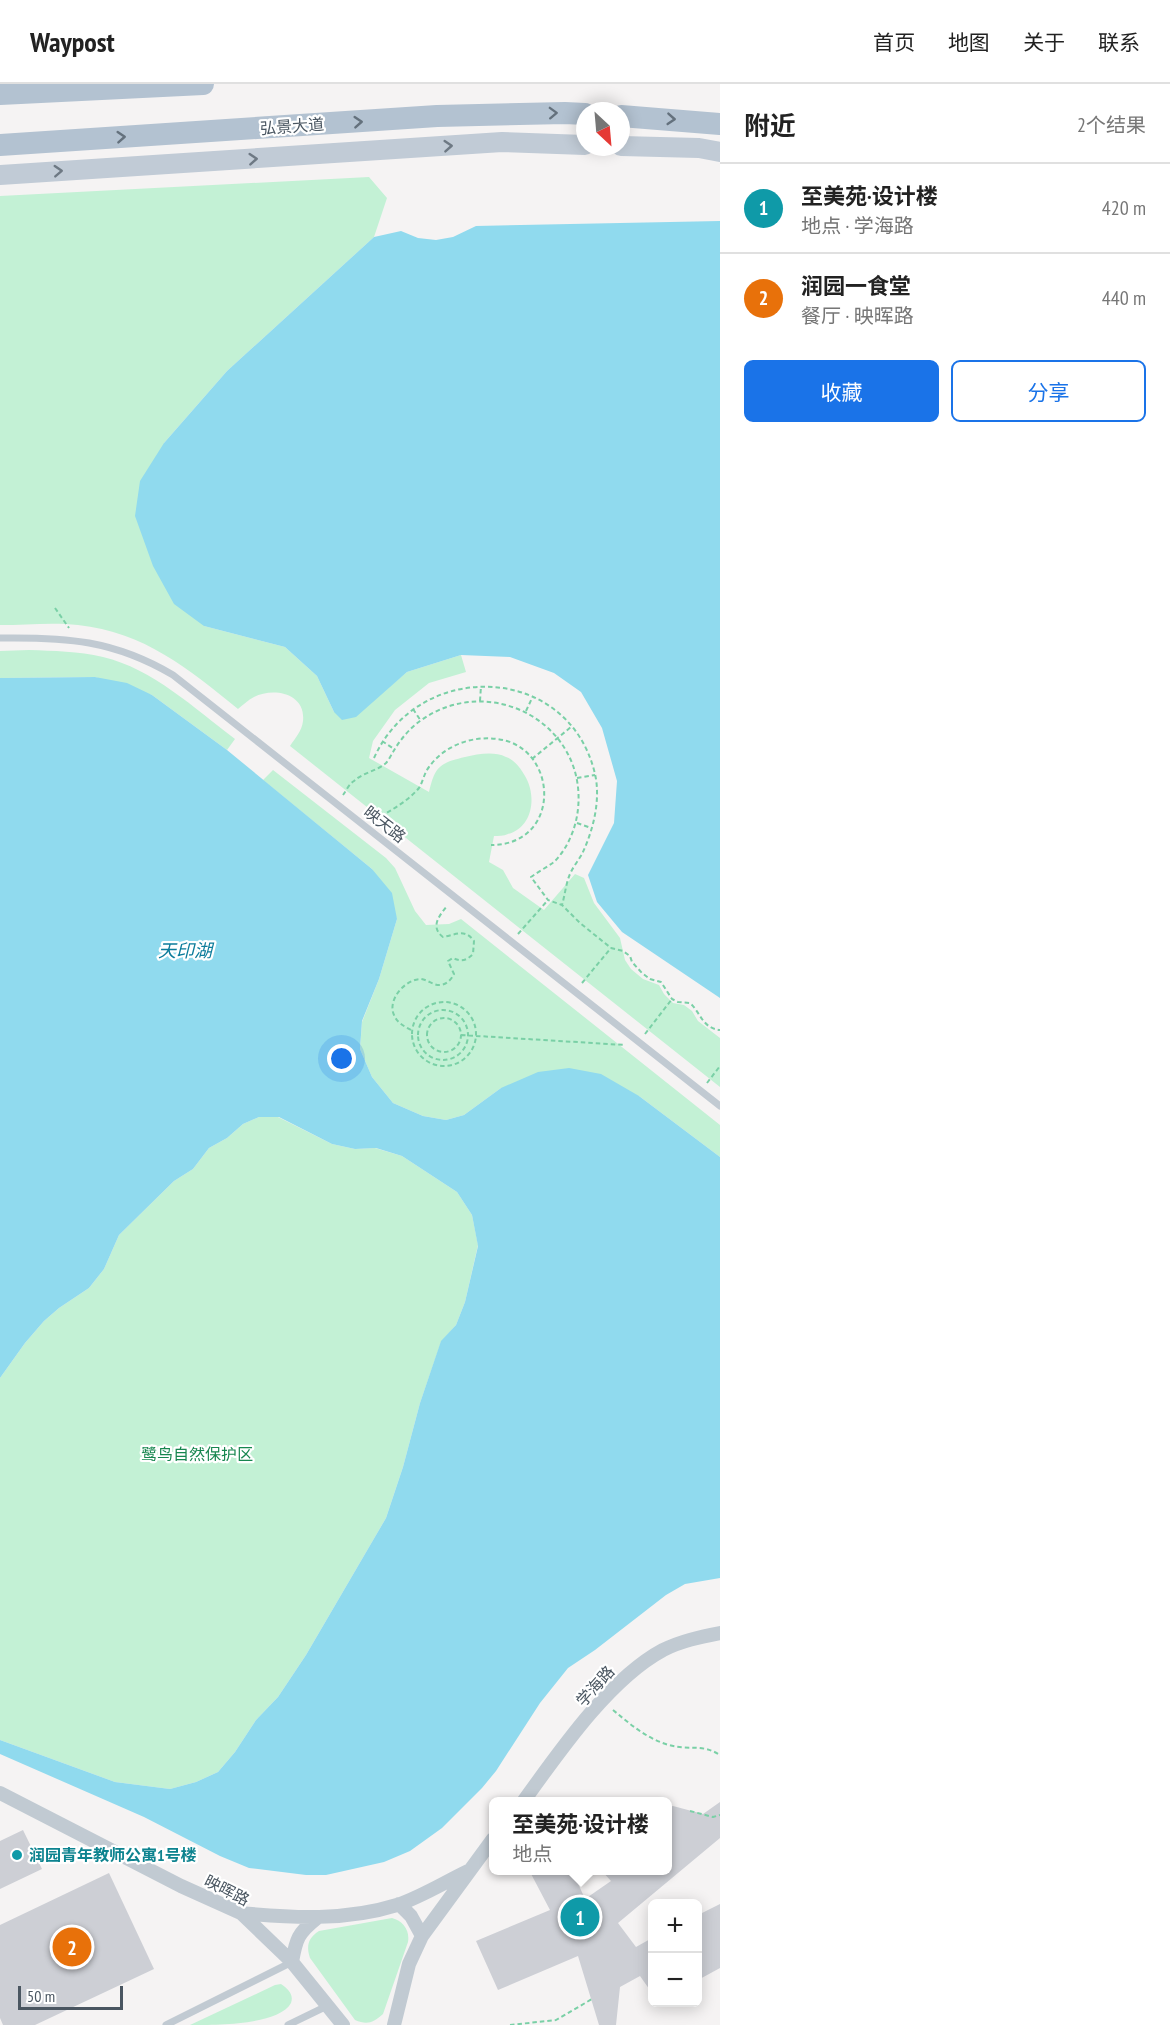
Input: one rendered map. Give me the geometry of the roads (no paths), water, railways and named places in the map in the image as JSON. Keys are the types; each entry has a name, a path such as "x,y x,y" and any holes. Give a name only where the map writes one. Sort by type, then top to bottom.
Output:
{"main road":[{"path":"0,94 203,84"},
{"name":"弘景大道","path":"0,145 437,116 576,114"},
{"path":"630,117 720,124"}],"street":[{"path":"0,175 502,142 576,145"},
{"path":"630,146 699,148 720,152"},
{"name":"学海路","path":"527,1797 559,1752 627,1674 662,1651 690,1639 720,1633"},
{"name":"映晖路","path":"0,1793 180,1886 241,1913 292,1962 343,2025"},
{"path":"392,2023 409,1964 422,1936 489,1844"},
{"path":"241,1913 317,1918 343,1916 399,1904 468,1871"},
{"path":"399,1904 411,1916 422,1936"},
{"path":"292,1962 295,1942 302,1929 317,1918"}],"lane":[{"name":"映天路","path":"0,638 74,639 110,647 151,662 173,675 720,1106"},
{"path":"166,2025 292,1962"},
{"path":"288,2025 327,2006"}],"water":[{"path":"720,221 720,998 622,932 597,902 588,875 614,823 617,781 602,728 581,692 554,673 510,657 461,655 407,672 356,717 342,720 334,712 317,676 285,647 204,626 174,604 153,566 135,516 140,481 164,443 227,371 374,237 401,231 418,238 436,240 453,237 476,226"},
{"name":"天印湖","path":"95,677 127,683 152,695 227,750 372,869 392,893 397,919 379,979 362,1021 360,1049 372,1077 393,1103 423,1116 446,1120 464,1115 501,1088 538,1072 569,1068 601,1074 639,1096 720,1157 720,1578 685,1584 666,1595 568,1668 540,1703 496,1771 442,1828 410,1851 384,1862 326,1875 306,1875 249,1868 220,1856 144,1817 0,1754 0,1740 115,1782 170,1789 196,1782 218,1772 235,1752 256,1720 278,1697 306,1655 386,1518 441,1341 456,1325 465,1302 478,1246 472,1215 457,1192 402,1156 376,1148 355,1149 332,1144 279,1117 259,1117 243,1124 227,1138 209,1148 193,1169 174,1181 119,1235 104,1269 89,1288 44,1321 0,1378 0,678"}],"place":[{"name":"润园青年教师公寓1号楼","path":"17,1855"},
{"name":"至美苑·设计楼","path":"580,1917"},
{"name":"润园一食堂","path":"72,1947"}],"park label":[{"name":"鹭鸟自然保护区","path":"197,1454"}]}
